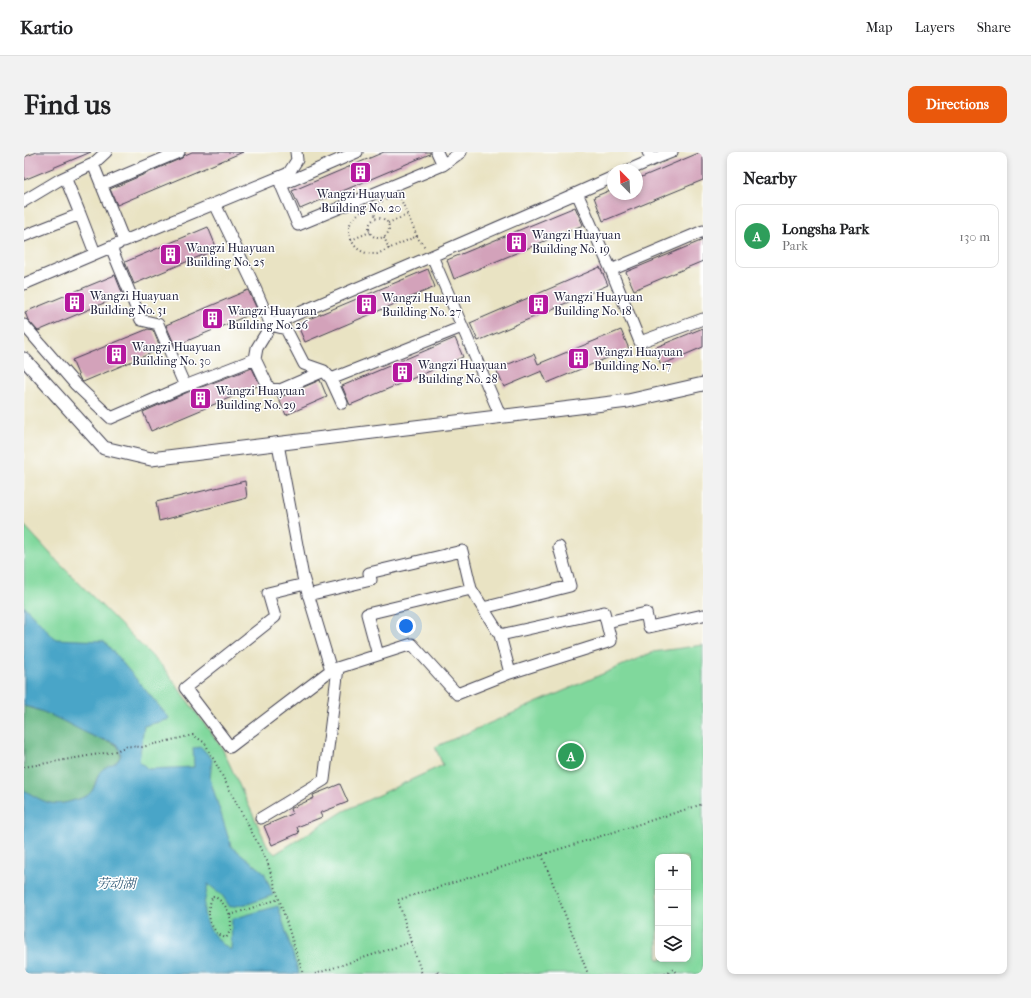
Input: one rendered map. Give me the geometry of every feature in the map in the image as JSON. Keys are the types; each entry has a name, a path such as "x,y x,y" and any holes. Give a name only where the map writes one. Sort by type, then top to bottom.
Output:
{"street":[{"path":"24,202 64,177 93,164 106,152"},
{"path":"101,185 179,152"},
{"path":"281,185 297,160 296,152"},
{"path":"281,185 357,152"},
{"path":"437,152 443,165"},
{"path":"281,185 298,225 443,165 461,152"},
{"path":"639,164 650,156 672,152"},
{"path":"93,164 124,241"},
{"path":"24,284 289,173"},
{"path":"64,177 95,254"},
{"path":"462,327 328,375 280,390 269,388 255,359 257,348 271,325 607,180"},
{"path":"577,193 611,270 640,342 703,319"},
{"path":"215,204 252,281 271,325"},
{"path":"24,236 80,214"},
{"path":"611,270 703,231"},
{"path":"111,247 141,320 158,324 185,386"},
{"path":"432,256 501,417"},
{"path":"24,325 75,384 111,418 185,386 255,359"},
{"path":"271,325 286,329 304,364 328,375 342,403"},
{"path":"24,359 104,448 151,459 628,401 703,384"},
{"path":"262,818 324,780 334,669 305,584 278,444"},
{"path":"483,608 570,586 559,548"},
{"path":"308,595 371,580 369,573 462,551 471,589 500,635 510,673"},
{"path":"305,584 268,592 275,617 185,688 230,748 334,669 412,644 458,694 510,673 611,641 604,612 500,635"},
{"path":"378,656 367,614 471,589"},
{"path":"607,622 646,613 649,627 703,616"}],"path":[{"path":"416,236 377,254 370,254 362,252 357,248 351,240 350,228 352,221 361,211 399,195 416,236 432,256"},
{"path":"388,223 408,214"},
{"path":"375,218 382,218 388,223 389,231 384,237 376,238 370,232 370,223 375,218"},
{"path":"351,240 370,232"},
{"path":"384,237 389,249"},
{"path":"24,767 116,752 127,746 142,747 193,735 205,743 267,861 303,974"},
{"path":"422,974 398,900 703,804"},
{"path":"542,855 588,974"},
{"path":"213,896 223,902 230,915 230,933 226,938 219,935 215,931 210,920 209,909 213,896"},
{"path":"230,915 279,899"},
{"path":"315,974 411,942"},
{"path":"665,974 673,969 678,974"},
{"path":"436,974 437,971 439,974"}],"green space":[{"path":"24,525 58,562 163,667 222,748 268,847 275,854 344,811 443,765 435,747 653,652 703,645 703,974 24,974"},
{"path":"24,706 43,712 117,746 120,751 119,759 100,774 90,794 61,804 54,804 43,801 24,790"}],"water":[{"name":"劳动湖","path":"24,606 55,639 104,641 170,719 144,726 139,761 148,769 194,767 193,748 201,747 212,759 210,779 231,846 264,872 273,895 251,903 230,907 222,895 208,884 204,909 207,923 217,939 231,950 232,919 278,906 299,974 24,973 24,790 43,801 54,804 60,804 82,798 93,790 102,769 117,761 121,755 116,744 97,738 51,715 24,706"}],"building":[{"path":"37,152 91,152 24,180 24,157"},
{"path":"192,152 243,152 117,205 110,189 182,158"},
{"name":"Wangzi Huayuan Building No. 20","path":"384,152 430,152 430,154 300,209 292,191"},
{"path":"703,152 703,180 603,221 594,197 607,192 607,200 643,200 643,176"},
{"name":"Wangzi Huayuan Building No. 19","path":"575,207 583,225 454,279 447,260"},
{"name":"Wangzi Huayuan Building No. 25","path":"208,227 217,249 134,284 125,262"},
{"path":"703,240 703,261 634,290 626,272"},
{"name":"Wangzi Huayuan Building No. 18","path":"600,267 608,285 478,341 470,323"},
{"name":"Wangzi Huayuan Building No. 27","path":"428,269 435,287 305,342 297,324"},
{"name":"Wangzi Huayuan Building No. 31","path":"115,275 123,295 38,331 28,320 25,312"},
{"name":"Wangzi Huayuan Building No. 26","path":"248,290 258,311 175,346 166,325"},
{"path":"703,328 703,347 661,365 654,348"},
{"name":"Wangzi Huayuan Building No. 30","path":"148,329 153,330 161,349 83,382 80,379 72,360"},
{"name":"Wangzi Huayuan Building No. 17","path":"621,330 629,349 547,383 542,371 504,387 496,369 534,354 538,364"},
{"name":"Wangzi Huayuan Building No. 28","path":"455,338 463,357 350,405 342,386"},
{"name":"Wangzi Huayuan Building No. 29","path":"252,368 260,385 151,431 143,412 188,392"},
{"path":"320,380 327,397 286,415 278,397"},
{"path":"245,481 247,498 159,521 156,502"},
{"path":"340,784 348,802 320,813 322,817 297,827 299,833 272,845 264,826 292,814 290,809 314,798 313,795"}],"place":[{"name":"Wangzi Huayuan Building No. 20","path":"361,173"},
{"name":"Wangzi Huayuan Building No. 19","path":"516,242"},
{"name":"Wangzi Huayuan Building No. 25","path":"171,255"},
{"name":"Wangzi Huayuan Building No. 31","path":"75,303"},
{"name":"Wangzi Huayuan Building No. 18","path":"539,304"},
{"name":"Wangzi Huayuan Building No. 27","path":"366,305"},
{"name":"Wangzi Huayuan Building No. 26","path":"212,318"},
{"name":"Wangzi Huayuan Building No. 30","path":"117,354"},
{"name":"Wangzi Huayuan Building No. 17","path":"578,359"},
{"name":"Wangzi Huayuan Building No. 28","path":"402,372"},
{"name":"Wangzi Huayuan Building No. 29","path":"201,398"},
{"name":"Longsha Park","path":"571,756"}]}
